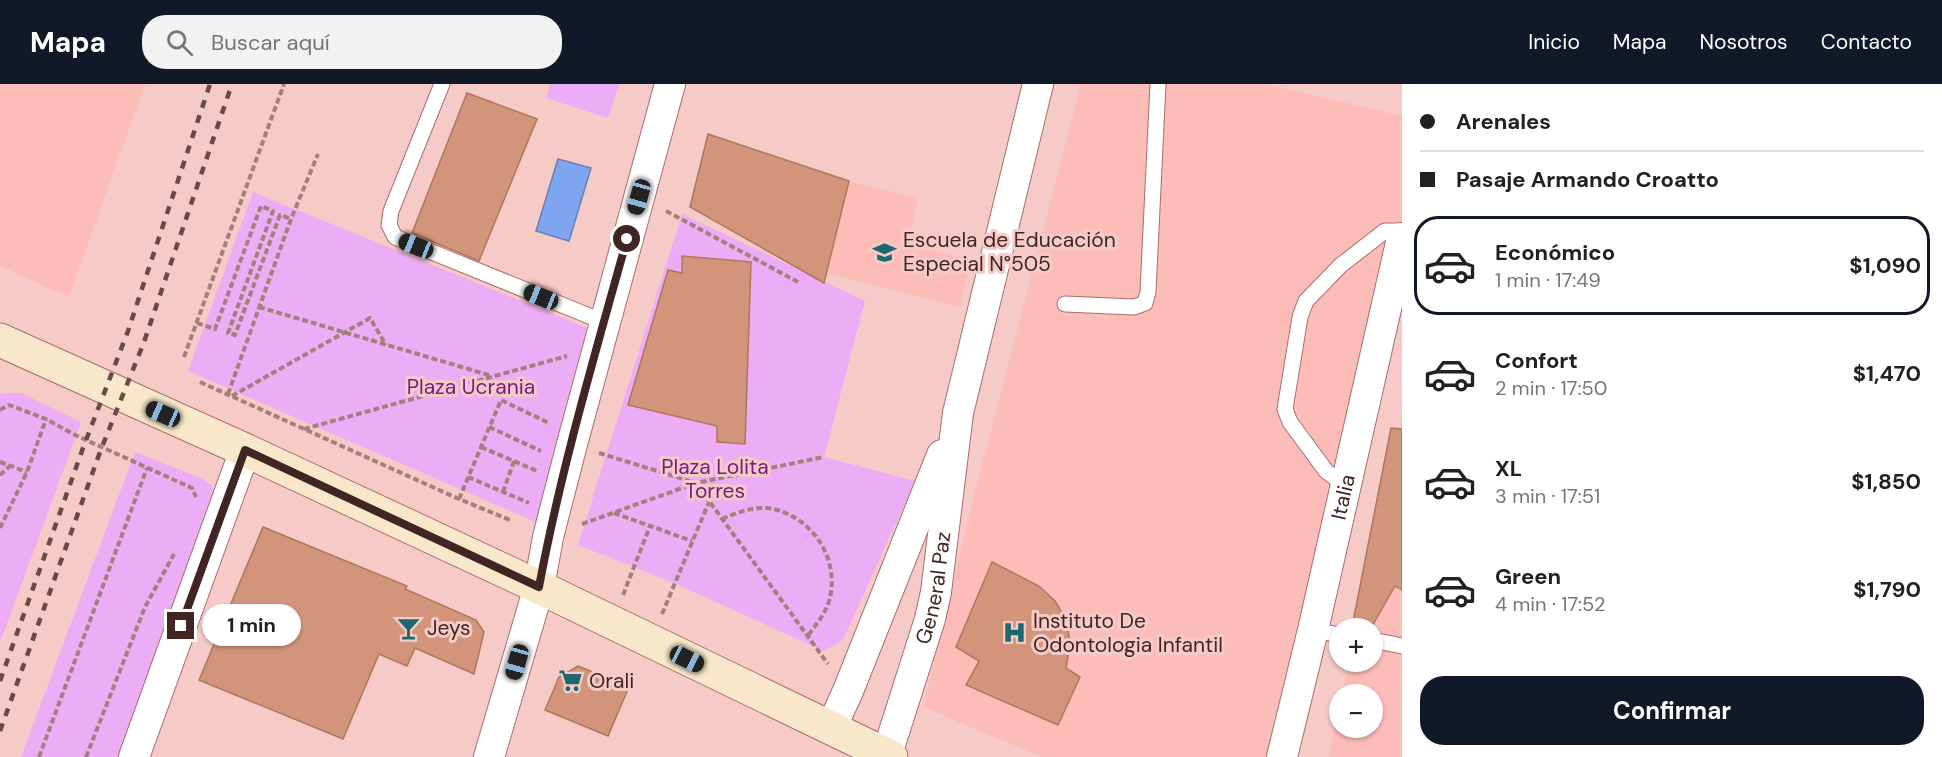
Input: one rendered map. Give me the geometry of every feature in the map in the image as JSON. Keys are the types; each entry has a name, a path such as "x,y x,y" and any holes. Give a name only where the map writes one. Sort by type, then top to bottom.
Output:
{"main road":[{"path":"0,340 245,450 539,587 888,756"}],"street":[{"path":"489,757 539,587 551,526 600,335 670,84"},
{"name":"General Paz","path":"888,756 930,619 936,592 958,413 1038,84"},
{"name":"Italia","path":"1282,757 1326,633 1346,486 1402,238"},
{"name":"General Paz","path":"831,728 848,691 958,413"},
{"path":"134,757 245,450"}],"lane":[{"path":"442,84 391,211 389,225 394,237 600,335"},
{"path":"1065,304 1134,307 1144,303 1148,292 1158,84"},
{"path":"1346,486 1326,471 1290,422 1285,409 1300,316 1306,301 1341,265 1385,231 1402,231"},
{"path":"1383,642 1402,646"}],"path":[{"path":"184,357 284,84"},
{"path":"230,395 291,219 318,154"},
{"path":"639,197 800,283"},
{"path":"197,322 215,329 261,206 273,211 228,333 235,335 280,215 291,219"},
{"path":"259,307 493,377"},
{"path":"230,395 370,318 386,345"},
{"path":"304,429 493,377 600,335"},
{"path":"200,382 510,520"},
{"path":"459,499 501,399 569,456"},
{"path":"0,410 9,405 46,419 75,435 192,488 200,507"},
{"path":"0,528 27,472 46,419"},
{"path":"489,428 569,456 696,483 848,691"},
{"path":"481,447 514,461 569,456"},
{"path":"468,477 503,492 551,526 613,513 696,483 824,458"},
{"path":"503,492 514,461"},
{"path":"0,462 27,472"},
{"path":"0,475 10,466"},
{"path":"39,757 147,468"},
{"path":"651,641 710,501"},
{"path":"722,519 743,510 767,508 790,514 809,528 824,546 831,568 831,592 824,615 807,637"},
{"path":"613,513 692,541"},
{"path":"613,623 651,526"},
{"path":"86,757 145,607 178,547"}],"shaded area":[{"path":"0,84 145,84 69,297 0,266"},
{"path":"1081,84 1265,84 1402,116 1402,229 1273,757 1042,757 923,707 971,508"},
{"name":"Escuela de Educación Especial N°505","path":"849,181 918,198 907,244 971,260 959,307 826,273"},
{"path":"1402,415 1402,757 1329,757 1333,738 1383,738 1383,684 1344,684 1347,672 1383,672 1383,618 1358,618"}],"green space":[{"path":"550,84 619,84 608,118 546,98"},
{"name":"Plaza Ucrania","path":"253,192 590,329 538,523 188,371"},
{"name":"Plaza Lolita Torres","path":"682,214 865,301 824,457 915,481 843,640 824,651 674,583 578,545"},
{"path":"21,393 81,422 0,643 0,394"},
{"path":"135,452 203,479 211,485 216,494 123,757 21,757"}],"water":[{"path":"558,159 591,168 569,241 536,231"}],"building":[{"path":"467,93 537,119 479,261 412,233"},
{"path":"708,134 849,181 824,283 690,207"},
{"path":"682,256 751,262 745,444 717,442 717,426 628,405 668,270 682,273"},
{"path":"1391,428 1402,429 1402,590 1395,586 1377,618 1354,618"},
{"path":"263,527 407,586 405,589 476,620 484,632 474,674 415,648 407,666 379,654 343,739 199,680"},
{"name":"Instituto De Odontologia Infantil","path":"992,562 1039,586 1055,601 1067,621 1070,645 1066,668 1080,677 1058,725 966,685 979,661 956,647"},
{"path":"578,666 629,687 608,736 545,710 559,677"}],"railway":[{"path":"0,681 83,448 128,331 210,84"},
{"path":"0,731 100,452 144,342 232,84"}],"place":[{"name":"Escuela de Educación Especial N°505","path":"885,252"},
{"name":"Jeys","path":"409,628"},
{"name":"Instituto De Odontologia Infantil","path":"1015,633"},
{"name":"Orali","path":"571,681"}],"route":[{"path":"181,626 245,450 539,587 548,537 627,239"}]}
